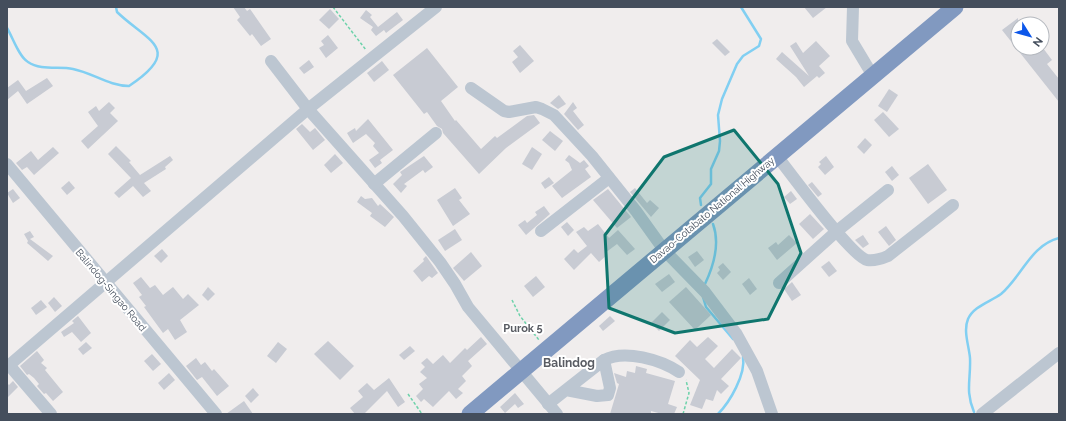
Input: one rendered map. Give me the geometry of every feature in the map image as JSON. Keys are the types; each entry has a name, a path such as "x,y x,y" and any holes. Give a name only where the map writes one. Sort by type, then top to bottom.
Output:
{"highway":[{"name":"Davao-Cotabato National Highway","path":"470,414 955,7"}],"street":[{"path":"51,414 8,366 308,109 436,7"},
{"path":"853,7 852,41 873,76"},
{"path":"271,61 308,109 440,262 468,307 522,370 557,414"},
{"path":"471,88 504,111 514,111 536,107 549,112 592,156 636,211 664,250 705,292 736,333 757,371 772,414"},
{"path":"374,184 436,133"},
{"path":"777,156 837,232 860,256 866,260 879,259 888,256 953,205"},
{"name":"Balindog-Singao Road","path":"7,164 216,414"},
{"path":"541,231 609,178"},
{"path":"779,283 888,190"},
{"path":"982,414 1059,353"},
{"path":"548,404 604,360 612,356 655,360 670,366 679,372"},
{"path":"566,390 597,396 608,395 610,388 604,360"}],"path":[{"path":"333,7 373,58"},
{"path":"512,300 526,325 547,349"},
{"path":"679,372 689,387 690,393 683,414"},
{"path":"408,394 422,414"}],"highlighted area":[{"path":"734,130 778,184 801,253 768,319 675,333 609,308 605,235 664,157"}],"building":[{"path":"233,7 244,7 247,11 250,9 271,39 261,46 252,34 250,36 237,20 240,17"},
{"path":"804,7 827,7 813,18"},
{"path":"330,9 339,19 329,29 319,20"},
{"path":"366,10 372,15 370,17 378,27 397,12 403,20 386,33 384,30 376,36 371,30 373,27 360,18"},
{"path":"1010,24 1010,40 1002,30"},
{"path":"328,35 338,48 326,58 319,48 324,45 321,41"},
{"path":"717,39 730,52 725,56 712,43"},
{"path":"816,41 830,56 819,66 825,73 819,78 817,76 804,87 796,77 776,59 782,52 809,76 790,46 796,42 803,53"},
{"path":"520,45 534,61 520,73 512,62 518,57 513,51"},
{"path":"427,48 458,87 441,101 455,121 456,120 481,149 495,136 497,138 527,116 534,115 540,123 506,148 479,174 443,133 442,129 437,126 427,112 424,114 393,75"},
{"path":"1023,56 1049,56 1052,60 1047,64 1059,79 1059,102"},
{"path":"309,60 314,67 304,74 299,68"},
{"path":"382,61 389,70 374,82 367,73"},
{"path":"47,78 53,86 27,104 18,91 7,100 7,88 18,80 26,91"},
{"path":"889,89 898,95 887,112 878,106"},
{"path":"559,95 566,104 558,109 550,103"},
{"path":"109,102 115,108 110,113 118,121 88,149 81,141 98,126 88,112 96,106 99,111"},
{"path":"573,102 577,108 573,111 584,125 578,130 564,114"},
{"path":"883,112 899,129 889,137 874,120"},
{"path":"368,119 393,150 380,160 382,163 375,168 369,160 379,153 373,146 375,143 366,134 353,143 347,133 355,128 356,131"},
{"path":"302,124 310,132 315,128 325,140 313,150 296,129"},
{"path":"550,131 563,141 555,151 542,140"},
{"path":"865,138 872,145 864,154 857,147"},
{"path":"116,146 131,161 129,162 140,175 170,156 173,160 165,167 166,169 144,183 151,191 143,197 133,186 119,198 114,193 131,178 108,154"},
{"path":"53,147 59,153 34,175 27,167 22,170 16,163 31,151 38,160"},
{"path":"532,147 542,154 532,170 522,164"},
{"path":"335,154 343,163 331,173 324,165"},
{"path":"569,155 580,163 584,160 589,166 585,169 591,177 562,198 552,186 572,170 569,163 565,160"},
{"path":"424,156 433,167 425,173 423,170 404,184 407,186 401,193 393,184 402,175 400,172"},
{"path":"826,156 834,167 825,175 818,167 821,164 819,162"},
{"path":"928,164 947,190 928,204 909,178"},
{"path":"892,166 899,175 892,181 885,172"},
{"path":"549,177 554,183 545,189 541,183"},
{"path":"69,181 75,188 67,195 61,188"},
{"path":"812,182 822,194 818,197 808,185"},
{"path":"455,188 462,198 459,200 470,214 453,226 437,200"},
{"path":"635,188 647,203 650,200 659,208 651,217 630,192"},
{"path":"13,189 20,198 13,203 7,193"},
{"path":"608,189 631,217 617,228 593,200"},
{"path":"791,191 797,199 790,204 784,197"},
{"path":"361,196 365,199 372,198 378,206 380,204 394,217 385,227 370,216 372,213 357,202"},
{"path":"544,206 550,214 526,235 518,225 525,220 527,223 537,215 535,212"},
{"path":"810,214 824,229 813,239 799,224"},
{"path":"567,222 574,230 568,236 561,227"},
{"path":"598,224 609,238 618,230 635,249 627,255 617,244 605,253 607,255 599,262 591,253 574,270 564,259 574,249 578,253 587,246 576,232 584,227 588,231"},
{"path":"886,226 896,240 889,246 878,232"},
{"path":"455,229 462,240 445,251 438,240"},
{"path":"30,231 34,237 30,239 53,256 48,261 27,243 28,241 24,234"},
{"path":"789,235 797,243 777,260 768,248 776,242 778,245"},
{"path":"863,235 869,244 863,248 855,240"},
{"path":"162,249 168,256 161,263 154,256"},
{"path":"697,251 704,260 695,267 688,257"},
{"path":"471,252 482,266 464,281 453,268"},
{"path":"426,256 438,273 432,278 429,276 422,282 413,271 424,261 423,259"},
{"path":"829,261 837,271 829,277 821,267"},
{"path":"723,263 731,272 723,280 717,273 720,270 718,267"},
{"path":"669,274 675,282 662,292 655,284"},
{"path":"536,276 545,287 533,297 524,286"},
{"path":"141,277 150,288 155,285 163,295 173,287 183,299 188,294 199,305 180,320 187,332 175,340 168,329 163,333 144,307 146,306 139,297 142,295 133,283"},
{"path":"749,278 757,289 750,295 742,284"},
{"path":"792,282 801,295 792,301 784,289"},
{"path":"208,287 215,294 208,301 202,295"},
{"path":"686,287 711,315 695,330 669,302"},
{"path":"54,297 62,306 55,312 48,303"},
{"path":"41,300 47,307 36,315 31,308"},
{"path":"662,312 670,320 659,331 651,323"},
{"path":"78,316 91,333 81,342 72,332 64,337 61,332 74,323 72,321"},
{"path":"610,316 615,321 603,331 599,326"},
{"path":"481,337 487,344 468,361 472,366 462,376 466,381 458,389 463,393 456,399 449,391 433,407 424,399 421,402 416,396 423,389 419,384 427,378 420,372 425,367 421,363 427,358 433,364 443,355 450,363 465,348 467,350"},
{"path":"708,337 718,346 705,359 714,368 732,349 741,358 721,379 729,386 721,394 717,390 713,401 706,399 702,409 690,405 700,380 675,356 690,340 697,347"},
{"path":"328,341 354,366 340,380 314,354"},
{"path":"86,342 92,348 83,355 78,349"},
{"path":"278,342 287,349 276,363 267,356"},
{"path":"410,346 415,351 404,360 399,355"},
{"path":"37,351 44,360 41,363 47,368 45,370 63,392 53,401 37,386 39,384 34,378 29,374 27,375 20,366"},
{"path":"152,354 161,364 153,371 144,361"},
{"path":"196,358 201,365 205,362 212,371 214,369 229,386 217,396 202,377 197,380 186,366"},
{"path":"636,366 647,369 646,373 675,381 668,404 677,407 674,414 662,414 651,411 651,414 610,414 619,384 617,383 614,373 626,377 627,371 635,373"},
{"path":"169,373 175,380 164,390 158,383"},
{"path":"389,378 405,402 398,407 387,391 364,414 355,414 350,408 363,397 358,391 367,383 374,390"},
{"path":"13,381 18,387 7,398 7,383 9,385"},
{"path":"253,388 259,395 251,403 245,396"},
{"path":"515,393 524,404 518,408 515,404 505,413 500,407"},
{"path":"244,401 253,414 226,414"}],"waterway":[{"path":"7,28 22,56 33,65 73,69 108,82 129,86 146,73 155,63 158,54 155,46 149,38 117,12 116,7"},
{"path":"701,205 700,198 711,184 711,169 719,151 720,141 718,115 722,99 737,64 743,56 759,46 761,39 741,7"},
{"path":"705,284 715,254 716,239 713,224"},
{"path":"974,412 971,405 969,391 970,358 966,328 968,319 978,307 1001,294 1041,247 1059,238"},
{"path":"703,297 706,307 733,339"},
{"path":"718,414 732,395 740,379 743,357"}],"district":[{"name":"Purok 5","path":"523,328"},
{"name":"Balindog","path":"569,363"}]}
